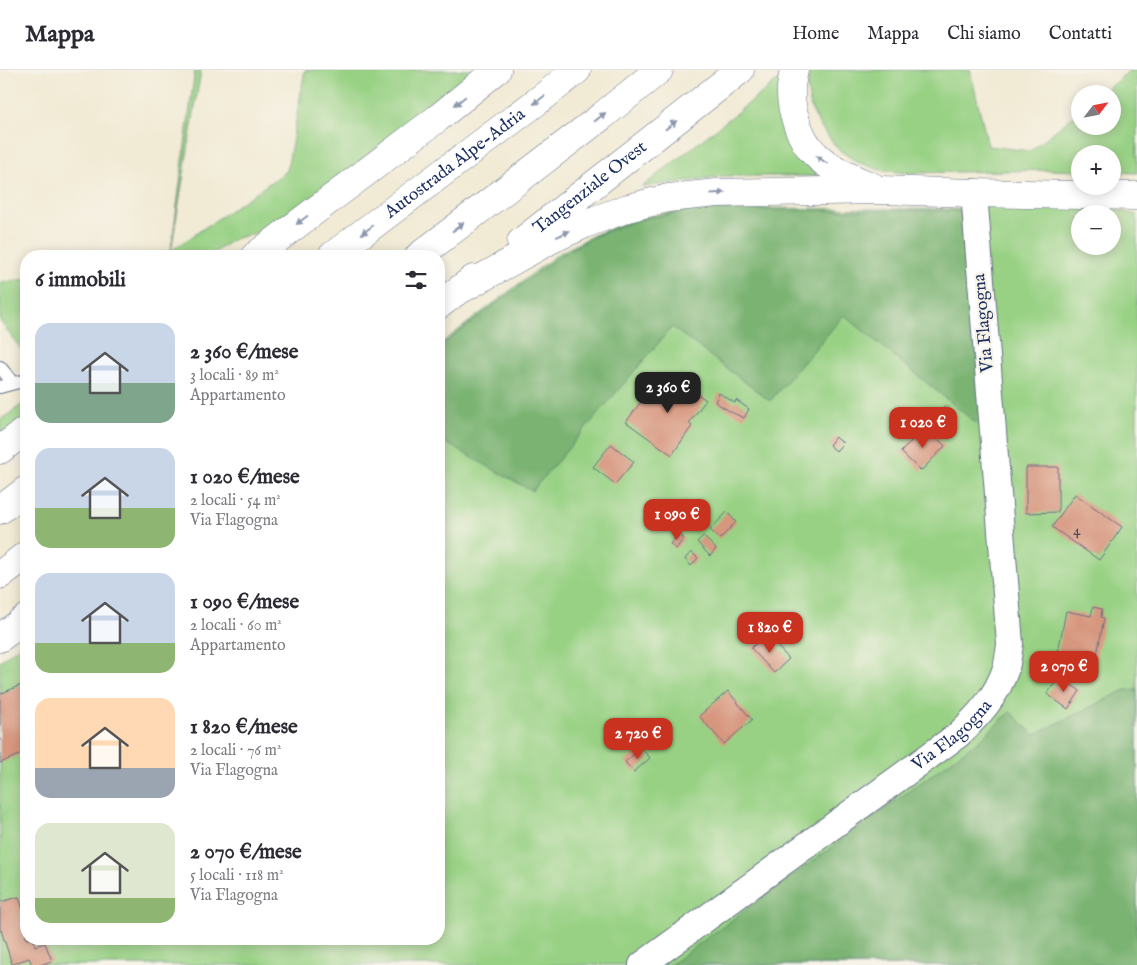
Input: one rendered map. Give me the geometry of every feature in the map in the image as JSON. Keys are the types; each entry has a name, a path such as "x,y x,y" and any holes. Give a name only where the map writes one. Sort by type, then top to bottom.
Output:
{"main road":[{"path":"264,250 438,118 498,70"},
{"name":"Autostrada Alpe-Adria","path":"340,250 577,70"},
{"path":"427,250 659,70"},
{"name":"Tangenziale Ovest","path":"448,298 740,70"},
{"path":"794,70 791,90 793,107 796,124 805,142 815,154 845,175 881,190"},
{"path":"448,298 552,239 587,223 628,208 668,198 717,192 881,190 1137,196"},
{"path":"0,450 20,435"},
{"path":"0,510 20,495"},
{"path":"0,575 20,560"},
{"path":"0,638 20,623"}],"street":[{"name":"Via Flagogna","path":"642,965 958,735 984,708 999,684 1006,666 1010,644 974,193"}],"lane":[{"path":"0,367 13,383"},
{"path":"0,387 20,381"}],"green space":[{"path":"195,70 201,70 171,250 171,250"},
{"path":"305,70 473,70 396,134 269,229 234,239 218,250 172,250 287,171"},
{"path":"810,70 970,70 988,146 1030,151 1071,118 1071,135 1121,135 1121,85 1112,85 1130,70 1137,70 1137,173 1121,172 1121,145 1071,145 1071,171 908,173 880,170 857,162 838,149 820,126 811,108 807,86"},
{"path":"781,78 795,142 817,176 724,176 642,187"},
{"path":"992,205 1071,206 1071,255 1121,255 1121,211 1137,215 1137,965 0,965 0,661 20,646 20,945 445,945 445,340 558,254 594,235 636,218 695,208 966,209"},
{"path":"693,210 967,211 982,428 844,315 770,401 672,327 532,491 445,442 445,342 559,256 595,236 636,220"},
{"path":"20,280 20,348 0,321 0,283"},
{"path":"20,406 20,421 0,436 0,420"},
{"path":"1125,690 1137,690 1137,965 670,965 982,738 1010,712 1034,735"}],"building":[{"path":"670,374 706,400 689,423 692,426 672,455 626,422 643,399 649,404"},
{"path":"719,393 735,403 736,400 749,409 744,418 715,402"},
{"path":"945,405 951,411 943,424 937,419"},
{"path":"925,426 945,446 921,471 901,452"},
{"path":"835,437 843,443 836,451 829,445"},
{"path":"611,444 634,462 615,484 593,467"},
{"path":"1026,467 1058,467 1058,512 1026,513"},
{"path":"1075,494 1122,527 1099,560 1052,527"},
{"path":"727,512 736,522 720,539 710,530"},
{"path":"678,534 684,538 676,549 670,544"},
{"path":"703,536 716,549 710,556 697,542"},
{"path":"691,552 698,558 691,566 685,559"},
{"path":"1093,607 1102,609 1101,617 1104,618 1096,660 1058,652 1066,611 1091,616"},
{"path":"766,634 789,659 774,673 751,648"},
{"path":"1060,676 1080,691 1068,709 1047,694"},
{"path":"20,686 20,755 0,763 0,694"},
{"path":"728,691 752,720 724,744 699,716"},
{"path":"641,748 650,758 634,772 625,762"},
{"path":"19,897 20,945 46,945 52,961 40,965 32,965 29,958 12,964 0,931 0,902"}]}
